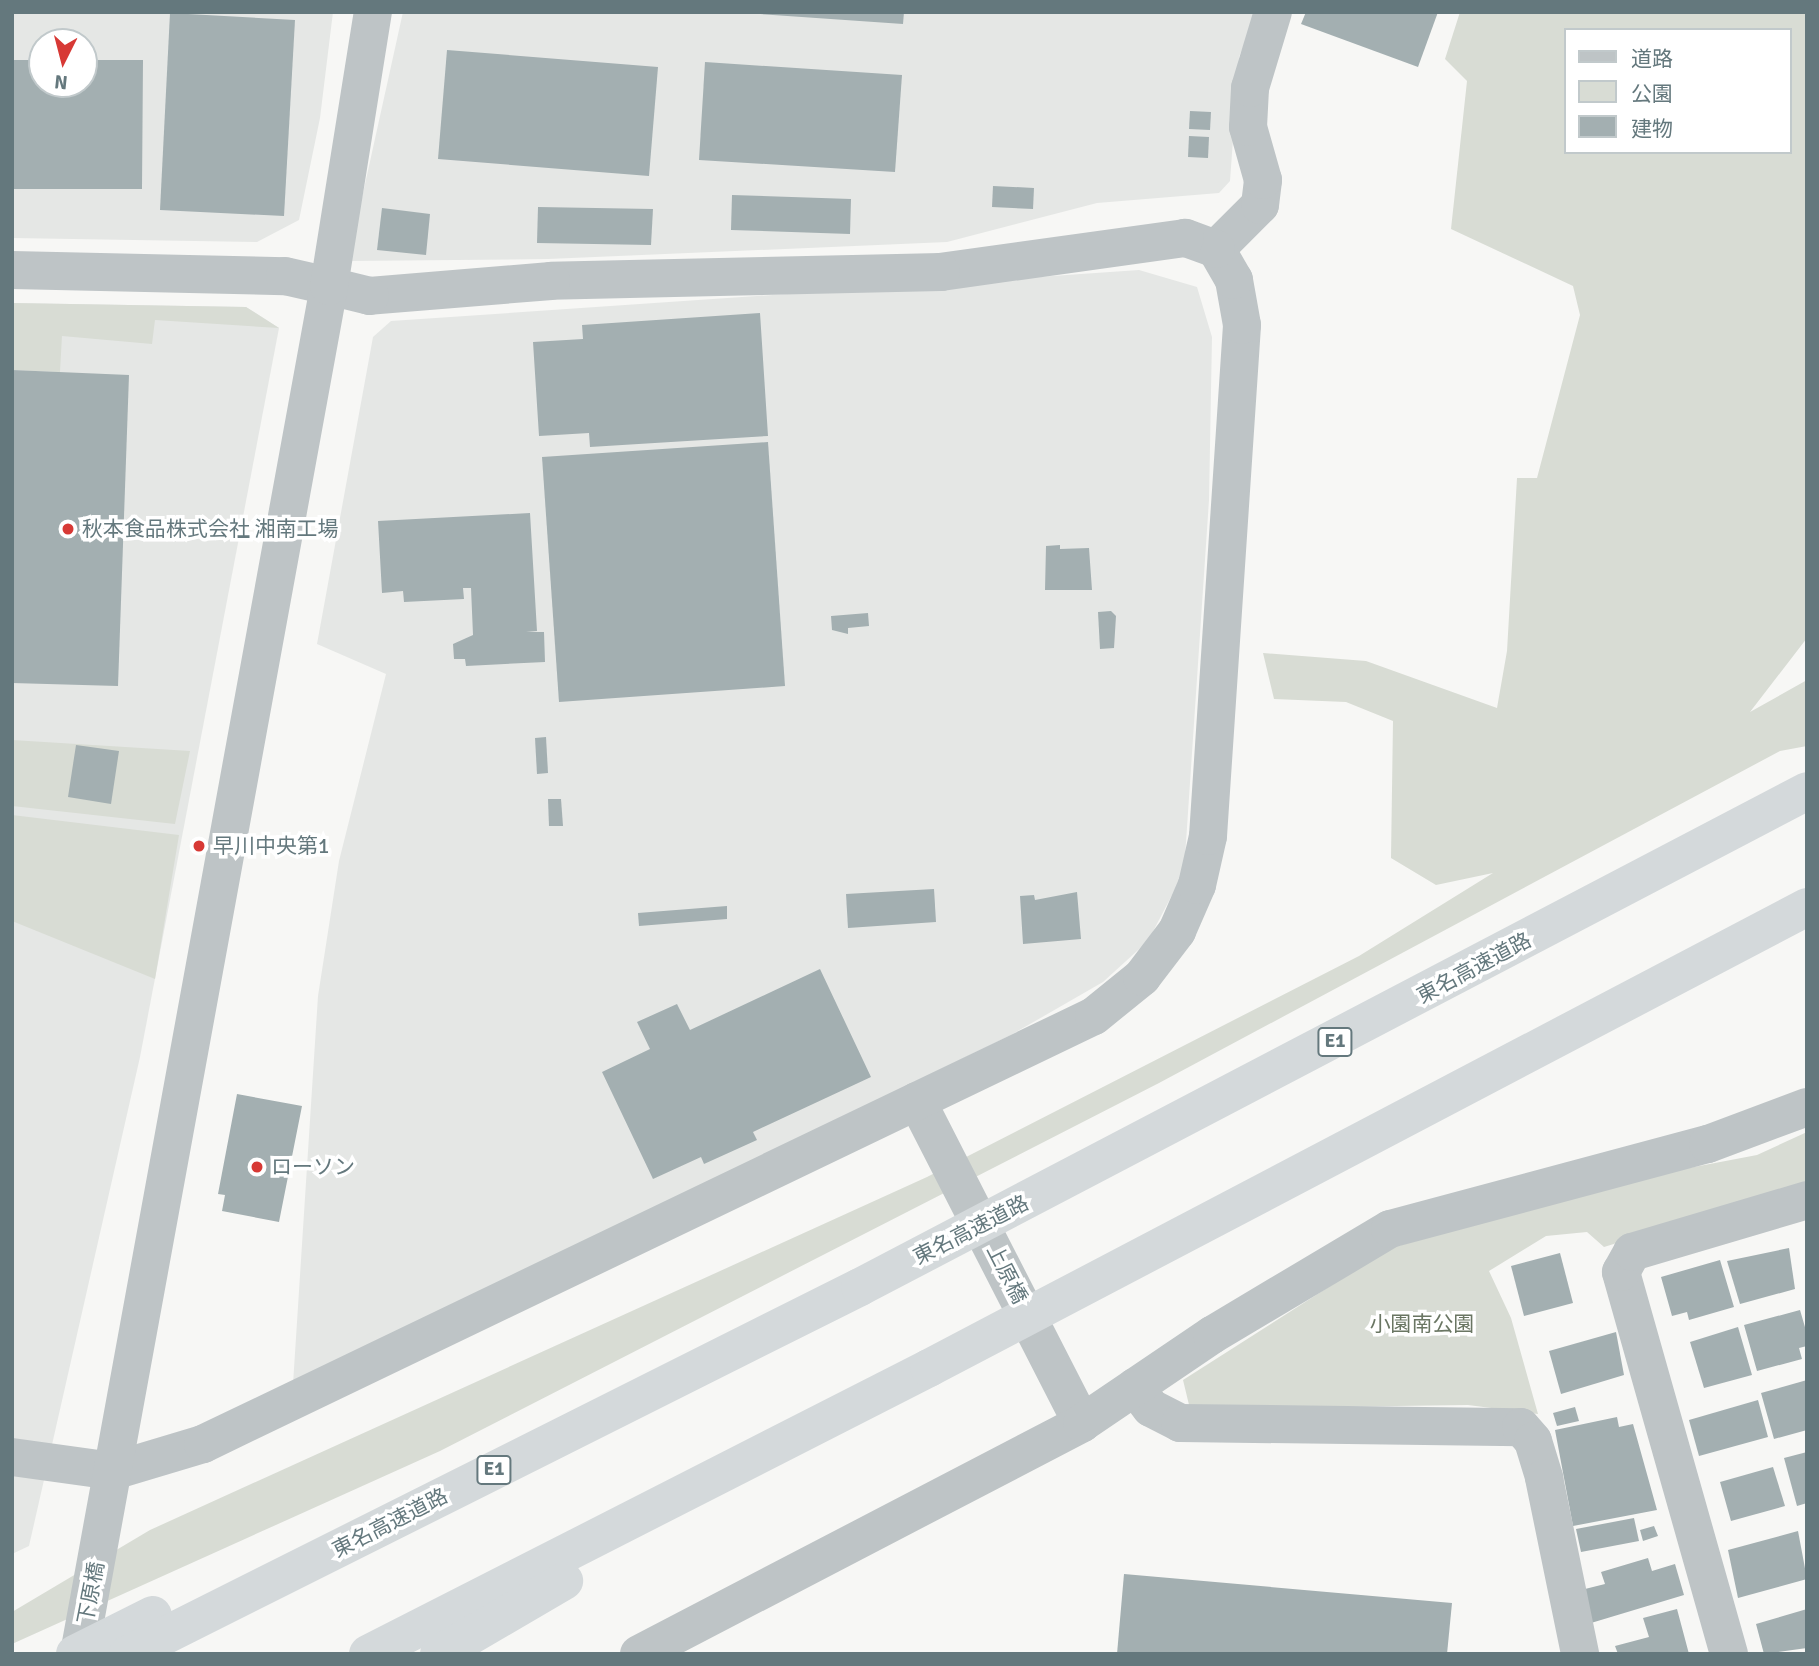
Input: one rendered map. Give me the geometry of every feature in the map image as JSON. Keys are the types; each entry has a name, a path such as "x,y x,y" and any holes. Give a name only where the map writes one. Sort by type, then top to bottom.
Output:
{"highway":[{"name":"東名高速道路","path":"128,1654 860,1287 1807,791"},
{"path":"368,1654 929,1368 1807,907"},
{"path":"77,1654 627,1384 860,1287"},
{"path":"439,1654 929,1368"}],"street":[{"name":"下原橋","path":"77,1654 103,1532 330,286 373,12"},
{"path":"1216,249 1260,205 1262,180 1248,127 1250,88 1273,12"},
{"path":"12,270 285,276 370,296 551,281 941,272 1185,238 1216,249 1234,280 1242,325 1208,835 1197,885 1177,931 1142,977 1094,1016 203,1444 113,1471 12,1457"},
{"name":"上原橋","path":"917,1101 939,1139 1078,1416"},
{"path":"639,1654 1135,1387 1390,1229 1708,1143 1807,1107"},
{"path":"1729,1654 1621,1272 1632,1252 1807,1200"},
{"path":"1135,1387 1151,1408 1180,1423 1521,1427 1533,1441 1544,1478 1580,1654"}],"shaded area":[{"path":"12,12 333,12 320,118 299,220 257,242 12,238"},
{"path":"403,12 1257,12 1239,57 1230,181 1219,193 1097,203 947,242 548,259 348,261"},
{"path":"1139,270 1197,287 1212,337 1209,500 1184,872 1148,941 1103,982 1011,1035 293,1384 318,996 339,861 386,674 317,644 373,337 391,321"},
{"path":"12,303 246,307 279,328 140,1057 29,1546 12,1554"}],"green space":[{"path":"1460,12 1807,12 1807,638 1750,712 1807,680 1807,746 1780,751 1159,1083 440,1451 12,1644 12,1612 150,1530 927,1177 1359,956 1493,873 1436,885 1391,858 1393,721 1346,702 1274,699 1263,653 1366,661 1497,708 1507,651 1517,478 1537,478 1580,315 1573,286 1451,229 1467,81 1445,59"},
{"path":"12,303 246,307 279,328 155,320 152,344 62,336 60,372 12,370"},
{"path":"12,740 190,751 175,824 12,806"},
{"path":"12,815 179,835 155,979 12,921"},
{"name":"小園南公園","path":"1807,1132 1807,1184 1604,1247 1587,1232 1546,1236 1489,1271 1511,1318 1538,1414 1468,1405 1190,1409 1183,1380 1388,1249 1610,1183 1757,1155"}],"building":[{"path":"730,12 904,12 903,24"},
{"path":"1306,12 1438,12 1418,67 1301,24"},
{"path":"170,13 295,20 284,216 160,210"},
{"path":"447,50 658,67 649,176 438,159"},
{"path":"12,60 28,60 28,98 98,98 98,60 143,60 142,189 12,189"},
{"path":"705,62 902,75 895,172 699,160"},
{"path":"1190,111 1211,112 1210,130 1189,129"},
{"path":"1189,136 1209,137 1208,158 1188,157"},
{"path":"993,186 1034,188 1033,209 992,207"},
{"path":"732,195 851,199 850,234 731,230"},
{"path":"538,207 653,209 651,245 537,243"},
{"path":"382,208 430,214 426,255 377,250"},
{"path":"760,313 768,436 590,447 589,433 539,436 533,342 583,339 582,325"},
{"name":"秋本食品株式会社 湘南工場","path":"12,370 129,375 118,686 12,683"},
{"path":"768,442 785,686 559,702 542,457"},
{"path":"530,513 537,631 526,632 544,632 545,662 466,666 465,659 454,659 453,644 473,635 471,588 463,588 464,599 404,602 403,591 382,593 378,521"},
{"path":"1060,545 1060,549 1089,548 1092,590 1045,590 1046,546"},
{"path":"1111,611 1116,616 1114,648 1100,649 1098,612"},
{"path":"868,613 869,626 848,628 848,634 832,630 831,616"},
{"path":"546,737 548,773 537,774 535,738"},
{"path":"76,745 119,751 111,804 68,797"},
{"path":"548,799 561,799 563,826 549,826"},
{"path":"934,889 936,922 848,928 846,894"},
{"path":"1077,892 1081,939 1023,944 1020,896 1034,895 1035,900"},
{"path":"727,906 727,919 639,926 638,913"},
{"path":"820,969 871,1077 753,1132 757,1140 704,1164 701,1157 653,1179 602,1072 650,1049 637,1022 677,1004 690,1030"},
{"path":"237,1094 302,1106 279,1222 222,1211 225,1195 218,1194"},
{"path":"1789,1248 1795,1289 1740,1304 1727,1261"},
{"path":"1560,1253 1573,1303 1524,1316 1511,1266"},
{"path":"1720,1260 1734,1307 1689,1320 1687,1312 1672,1316 1661,1277"},
{"path":"1800,1310 1807,1334 1807,1346 1799,1348 1802,1359 1757,1371 1744,1325"},
{"path":"1738,1327 1752,1375 1704,1388 1690,1342"},
{"path":"1616,1332 1624,1375 1561,1394 1549,1351"},
{"path":"1807,1380 1807,1430 1774,1439 1761,1393"},
{"path":"1758,1400 1768,1437 1699,1456 1689,1420"},
{"path":"1575,1407 1579,1421 1557,1426 1553,1413"},
{"path":"1617,1417 1619,1427 1633,1424 1657,1510 1573,1526 1555,1430"},
{"path":"1807,1452 1807,1503 1797,1506 1784,1458"},
{"path":"1773,1467 1785,1506 1731,1521 1720,1482"},
{"path":"1634,1518 1639,1541 1581,1552 1576,1529"},
{"path":"1654,1526 1658,1536 1643,1541 1640,1530"},
{"path":"1798,1531 1807,1579 1738,1598 1728,1550"},
{"path":"1648,1558 1652,1571 1675,1564 1684,1595 1591,1623 1581,1590 1605,1584 1601,1572"},
{"path":"1124,1574 1452,1603 1447,1654 1117,1654"},
{"path":"1677,1609 1689,1654 1618,1654 1615,1646 1649,1637 1643,1618"},
{"path":"1807,1609 1807,1648 1764,1654 1756,1624"}],"place":[{"name":"秋本食品株式会社 湘南工場","path":"68,529"},
{"name":"早川中央第1","path":"199,846"},
{"name":"ローソン","path":"257,1167"}]}
